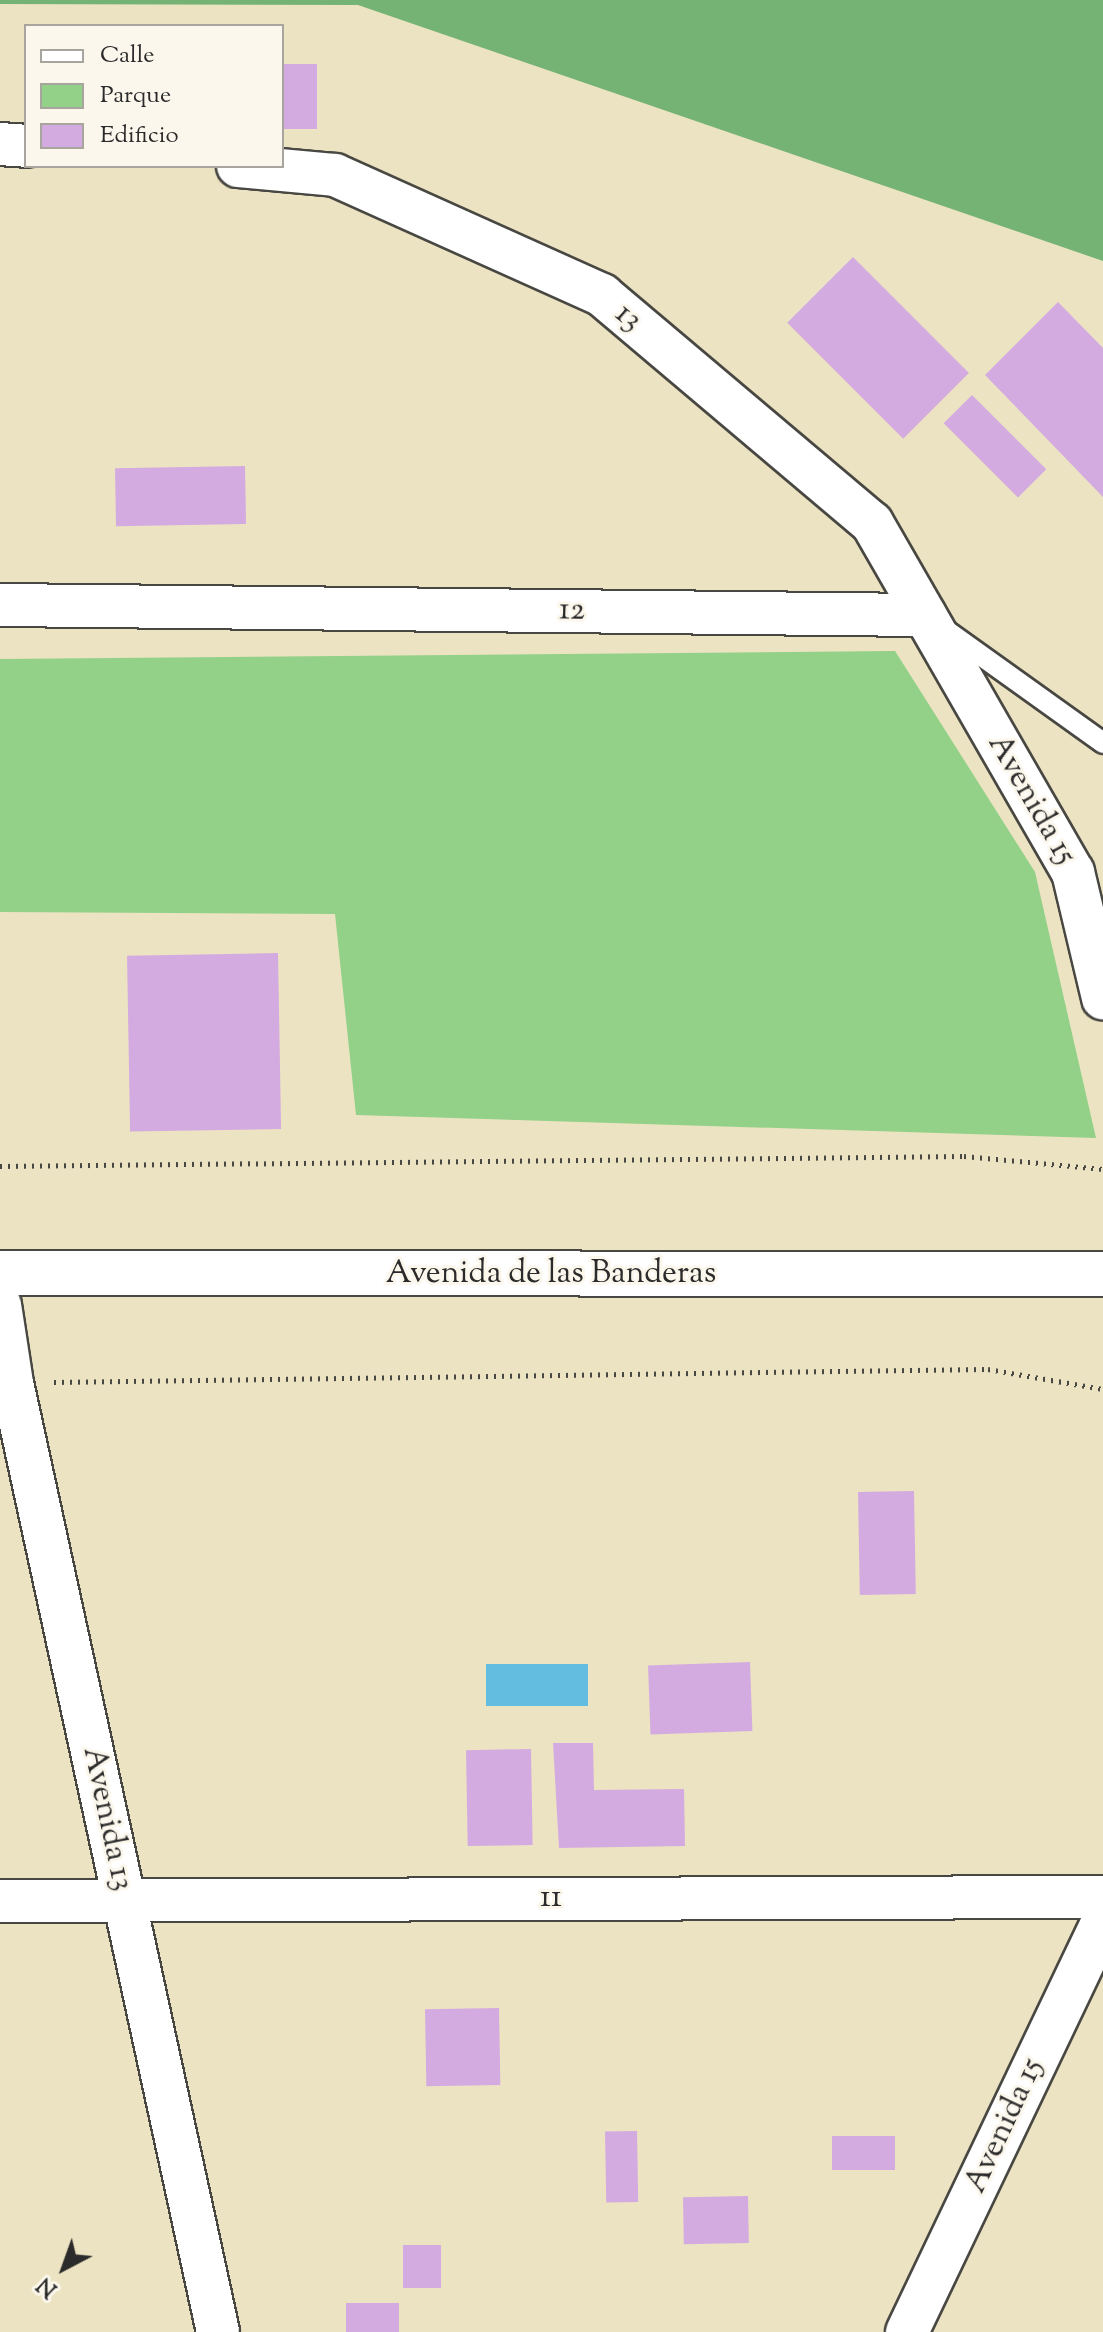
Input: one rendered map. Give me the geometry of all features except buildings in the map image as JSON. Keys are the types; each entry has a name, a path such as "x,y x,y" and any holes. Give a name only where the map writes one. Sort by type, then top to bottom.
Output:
{"street":[{"path":"0,144 24,146"},
{"name":"13","path":"260,168 335,175 602,295 872,523 925,615"},
{"name":"12","path":"0,605 925,615"},
{"name":"Avenida 15","path":"925,615 1073,872 1103,998"},
{"name":"Avenida de las Banderas","path":"0,1273 1103,1274"},
{"name":"Avenida 13","path":"0,1305 12,1383 218,2332"},
{"name":"11","path":"0,1901 1103,1897"},
{"name":"Avenida 15","path":"907,2332 1103,1921"}],"lane":[{"path":"925,615 1103,743"}],"path":[{"path":"0,1166 964,1156 1103,1169"},
{"path":"12,1383 988,1369 1103,1389"}],"green space":[{"path":"0,0 1103,0 1103,261 358,5 0,4"},
{"path":"895,651 1035,872 1096,1138 356,1115 335,914 0,912 0,659"}],"water":[{"path":"486,1664 588,1664 588,1706 486,1706"}]}
